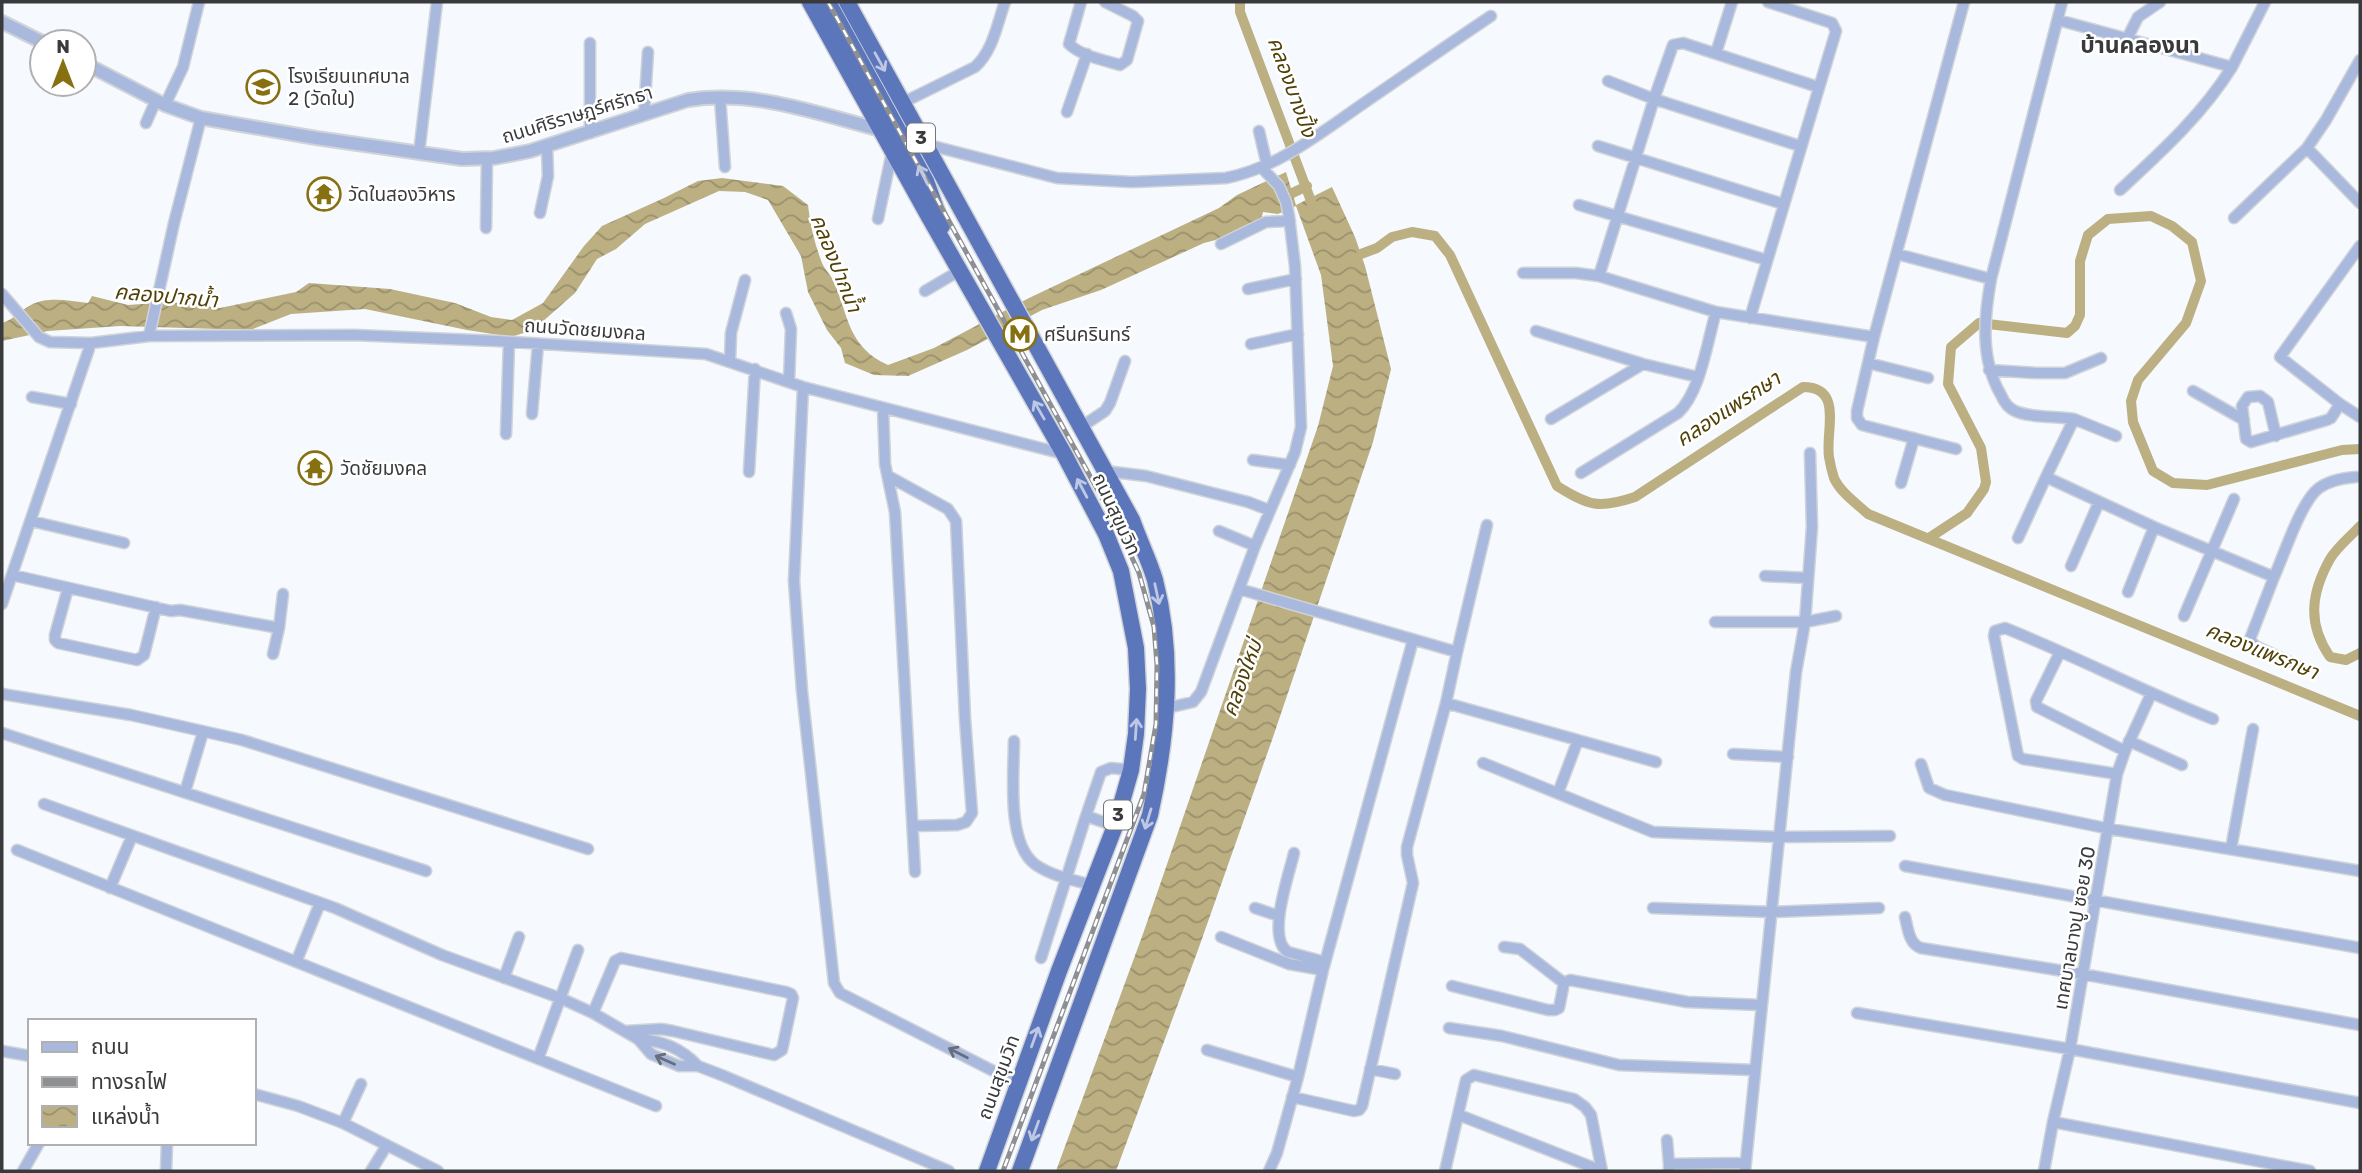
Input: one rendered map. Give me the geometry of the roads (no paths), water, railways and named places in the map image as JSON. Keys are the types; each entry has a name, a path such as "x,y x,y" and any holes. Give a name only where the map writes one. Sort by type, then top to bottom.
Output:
{"highway":[{"name":"ถนนสุขุมวิท","path":"810,2 881,130 900,149 959,271 1064,454 1106,534 1121,571 1136,648 1138,689 1131,770 1115,826 987,1171"},
{"path":"828,2 900,149"},
{"name":"ถนนสุขุมวิท","path":"847,2 1132,520 1154,578 1163,620 1167,708 1150,815 1020,1171"}],"street":[{"path":"146,123 183,66 199,2"},
{"path":"419,153 437,2"},
{"path":"902,103 975,67 987,53 1005,2"},
{"path":"1081,2 1069,44 1087,54 1120,65 1127,60 1138,21 1105,2"},
{"path":"1716,53 1732,2"},
{"path":"1750,318 1836,31 1834,24 1768,2"},
{"path":"1956,449 1862,425 1857,411 1874,337 1964,2"},
{"path":"2062,2 1991,279 1985,336 1989,370 2006,405 2014,411 2074,419 2116,436"},
{"path":"2127,40 2138,17 2160,2"},
{"path":"2120,190 2184,129 2218,90 2265,2"},
{"path":"925,144 1057,178 1132,182 1226,178 1267,167 1491,16"},
{"path":"2057,20 2232,67"},
{"path":"2,22 28,35"},
{"path":"590,43 590,133"},
{"path":"1599,276 1673,45 1683,43 1818,87"},
{"path":"644,114 648,52"},
{"path":"1067,113 1087,54"},
{"path":"2234,218 2307,148 2360,60"},
{"name":"ถนนศิริราษฎร์ศรัทธา","path":"98,70 161,102 201,118 462,159 530,151 688,100 720,97 775,102 881,130"},
{"path":"1608,81 1654,99 1800,146"},
{"path":"720,97 724,167"},
{"path":"149,333 201,118"},
{"path":"1167,708 1193,702 1198,698 1269,510 1290,465 1301,427 1296,279 1289,219 1286,202 1267,167 1259,131"},
{"path":"540,213 548,176 547,146"},
{"path":"1598,146 1783,204"},
{"path":"2307,148 2360,203"},
{"path":"878,219 900,149"},
{"path":"486,228 487,158"},
{"path":"1579,205 1767,260"},
{"path":"1221,244 1266,222 1289,219"},
{"path":"2360,246 2280,357 2360,417"},
{"path":"1897,254 1991,279"},
{"path":"925,291 959,271"},
{"path":"1523,273 1599,276 1716,312 1874,337"},
{"path":"1248,289 1296,279"},
{"path":"730,361 731,333 745,280"},
{"name":"ถนนวัดชยมงคล","path":"2,295 39,337 50,342 91,343 149,333 354,335 706,354 803,387 1064,454"},
{"path":"1581,473 1678,413 1692,397 1716,312"},
{"path":"786,313 791,329 789,381"},
{"path":"1536,331 1643,364 1698,377"},
{"path":"1251,344 1298,334"},
{"path":"506,434 509,342"},
{"path":"2,604 4,587 12,575 91,343"},
{"path":"532,414 538,344"},
{"path":"1989,370 2065,373 2101,358"},
{"path":"1081,427 1111,403 1125,361"},
{"path":"1868,363 1928,379"},
{"path":"1551,419 1643,364"},
{"path":"749,472 755,369"},
{"path":"803,387 794,581 802,691 834,983 840,993 1018,1084"},
{"path":"2193,391 2244,420"},
{"path":"2276,436 2267,402 2254,395 2243,402 2248,441 2254,442 2276,436 2327,421 2340,404"},
{"path":"32,397 71,404"},
{"path":"883,408 885,464 895,512 915,872"},
{"path":"2018,538 2074,419"},
{"path":"1901,483 1914,438"},
{"path":"1667,1140 1669,1168 1745,1167 1796,672 1805,622 1812,515 1810,453"},
{"path":"1253,460 1290,465"},
{"path":"1105,471 1146,476 1248,502 1269,510"},
{"path":"888,476 948,509 956,521 972,813 966,822 957,825 913,826"},
{"path":"2046,477 2154,527 2274,577"},
{"path":"2296,665 2255,646 2250,639 2311,495 2327,484 2356,477"},
{"path":"2184,616 2234,499"},
{"path":"2071,566 2099,502"},
{"path":"31,521 124,543"},
{"path":"1292,1097 1359,1110 1413,883 1408,848 1488,526"},
{"path":"2128,592 2154,527"},
{"path":"1219,531 1255,546"},
{"path":"12,575 156,607 279,628"},
{"path":"1765,576 1808,578"},
{"path":"68,588 55,635 58,643 137,660 144,656 156,607"},
{"path":"1239,589 1457,652"},
{"path":"273,654 284,594"},
{"path":"1715,622 1805,622 1836,616"},
{"path":"2118,774 2023,760 2018,756 2011,731 1995,631 2005,628 2213,719"},
{"path":"1269,1171 1277,1153 1298,1077 1324,966 1413,640"},
{"path":"2060,652 2036,701 2037,707 2127,746 2182,765"},
{"path":"2,694 131,715 242,740 588,849"},
{"name":"เทศบาลบางปู ซอย 30","path":"2044,1171 2070,1049 2118,774 2127,746 2151,694"},
{"path":"1446,703 1656,762"},
{"path":"2231,849 2253,729"},
{"path":"185,792 203,732"},
{"path":"2,733 305,834 426,871"},
{"path":"1558,793 1578,740"},
{"path":"1014,741 1015,815 1018,839 1028,858 1037,866 1092,885"},
{"path":"1733,754 1788,757"},
{"path":"1483,763 1653,832 1781,837 1890,836"},
{"path":"1921,764 1929,788 1945,795 2110,828 2360,871"},
{"path":"1041,958 1101,772 1111,768 1131,770"},
{"path":"44,804 320,903 442,955 560,998 627,1032 638,1039 651,1054 679,1066 698,1066 828,1118 949,1171"},
{"path":"1086,816 1115,826"},
{"path":"110,888 132,836"},
{"path":"18,849 656,1106"},
{"path":"1294,853 1279,916 1279,934 1283,949 1324,966"},
{"path":"1905,866 2360,947"},
{"path":"297,960 320,903"},
{"path":"1255,908 1279,916"},
{"path":"1653,908 1772,912 1879,908"},
{"path":"1905,917 1912,941 1915,946 1921,948 2082,974 2360,1025"},
{"path":"504,978 520,937"},
{"path":"1221,937 1289,964 1324,966"},
{"path":"1504,947 1520,949 1564,983"},
{"path":"538,1059 578,950"},
{"path":"593,1013 615,961 621,958 786,992 793,998 782,1050 774,1055 661,1029 627,1032"},
{"path":"1564,983 1570,980 1687,1002 1761,1006"},
{"path":"1452,986 1555,1010 1559,1007 1564,983"},
{"path":"1857,1013 2360,1103"},
{"path":"1449,1028 1502,1036 1619,1065 1754,1070"},
{"path":"638,1039 660,1041 686,1053 698,1066"},
{"path":"1207,1050 1298,1077"},
{"path":"2,1051 28,1056"},
{"path":"1370,1069 1395,1074"},
{"path":"1445,1171 1466,1080 1474,1075 1574,1099 1585,1107 1591,1115 1602,1171 1459,1115"},
{"path":"343,1123 361,1084"},
{"path":"256,1095 298,1106 343,1123 439,1171"},
{"path":"2053,1122 2310,1171"},
{"path":"23,1171 38,1145"},
{"path":"166,1171 167,1145"},
{"path":"371,1171 387,1145"}],"water":[{"name":"คลองใหม่","path":"1286,172 1296,205 1332,187 1365,266 1391,369 1373,442 1272,740 1116,1171 1056,1171 1144,931 1318,426 1333,366 1321,275 1296,206 1278,214 1263,212 1260,224 1204,243 1101,290 1042,310 967,350 908,376 874,375 845,363 841,348 827,330 808,292 801,256 768,200 745,192 719,191 645,224 616,249 597,259 575,293 533,330 511,337 365,309 291,314 250,330 120,326 48,331 2,341 2,323 38,302 59,300 88,303 92,296 128,305 170,302 220,308 296,292 309,283 390,289 455,303 491,317 512,320 543,303 584,246 602,226 698,181 722,178 783,186 808,205 819,256 834,282 857,340 875,358 888,365 934,348 1029,298 1219,208 1237,195"}],"waterway":[{"name":"คลองบางปิ้ง","path":"1240,2 1240,12 1314,209"},
{"name":"คลองปากน้ำ","path":"1280,199 1307,186"},
{"path":"1929,538 1967,513 1986,482 1981,448 1948,384 1951,347 1979,323 2067,333 2075,326 2080,315 2080,261 2088,235 2108,219 2151,216 2172,226 2192,242 2201,281 2186,323 2138,380 2131,401 2133,422 2153,471 2173,483 2207,485 2342,450 2360,449"},
{"name":"คลองแพรกษา","path":"1361,254 1377,248 1392,237 1412,232 1435,236 1450,255 1557,486 1578,498 1603,504 1635,497 1803,387 1816,389 1824,394 1828,402 1828,447 1834,478 1844,493 1868,514 2360,716"},
{"path":"2360,526 2330,559 2319,584 2314,608 2318,633 2330,657 2346,660 2360,653"}],"railway":[{"path":"828,2 1117,525 1139,573 1154,627 1157,665 1156,724 1144,794 1003,1171"}],"place":[{"name":"โรงเรียนเทศบาล 2 (วัดใน)","path":"263,87"},
{"name":"วัดในสองวิหาร","path":"324,194"},
{"name":"ศรีนครินทร์","path":"1020,334"},
{"name":"วัดชัยมงคล","path":"315,468"}],"district":[{"name":"บ้านคลองนา","path":"2140,45"}]}
